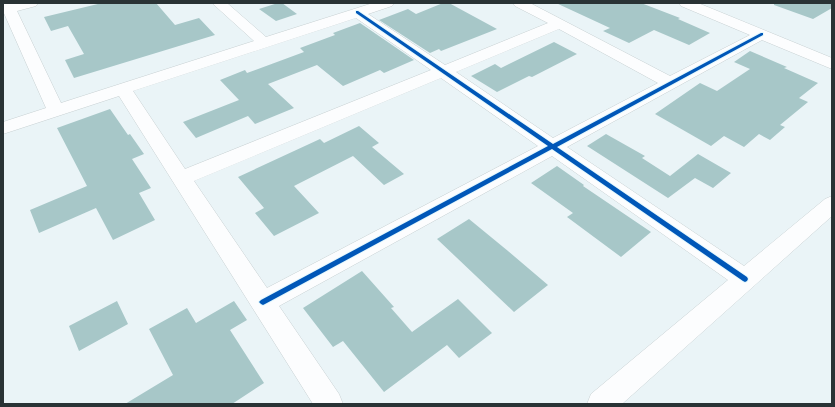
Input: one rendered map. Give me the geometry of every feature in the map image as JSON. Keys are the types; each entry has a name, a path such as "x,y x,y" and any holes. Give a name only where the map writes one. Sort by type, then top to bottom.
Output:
{"street":[{"path":"32,3 7,6 56,111"},
{"path":"219,3 264,43"},
{"path":"520,3 670,83"},
{"path":"686,3 825,61 832,49"},
{"path":"3,128 264,43 371,6 443,71 745,279"},
{"path":"181,178 559,24"},
{"path":"263,302 762,34"},
{"path":"123,89 329,404"},
{"path":"601,404 832,204"}],"building":[{"path":"102,3 156,3 175,25 199,18 215,35 74,78 65,60 84,54 68,26 51,31 44,17"},
{"path":"282,3 297,14 276,21 259,9"},
{"path":"443,3 449,3 497,29 441,51 439,49 430,53 379,20 408,9 416,14"},
{"path":"556,3 641,3 680,18 678,19 710,33 689,45 654,30 629,43 603,31 610,28"},
{"path":"774,3 832,3 832,8 813,19 774,5"},
{"path":"360,23 414,60 384,73 380,70 343,86 317,65 268,84 294,108 255,124 248,116 196,138 183,122 239,100 220,80 245,70 247,73 304,52 300,48 335,35 333,33"},
{"path":"554,42 577,54 532,77 529,76 497,92 471,76 495,64 501,68"},
{"path":"750,51 787,67 784,68 818,83 799,98 808,102 780,125 785,127 770,140 759,134 744,147 724,136 711,146 655,114 700,83 717,91 750,69 734,62"},
{"path":"110,109 128,135 130,134 144,154 132,159 151,188 139,193 155,220 113,240 96,208 39,233 30,210 87,186 57,128"},
{"path":"359,126 379,143 372,147 404,174 384,185 353,156 294,186 319,213 274,236 255,213 264,208 238,177 320,139 324,143"},
{"path":"606,134 645,156 642,158 670,176 698,154 731,173 713,188 695,178 668,198 587,146"},
{"path":"557,166 584,185 583,186 651,232 621,257 567,217 573,213 531,183"},
{"path":"469,219 548,285 514,312 437,239"},
{"path":"362,271 394,307 391,308 412,332 458,299 492,333 459,358 447,345 384,392 343,341 333,347 303,308"},
{"path":"117,301 128,324 79,351 69,326"},
{"path":"234,301 247,320 230,330 264,383 232,404 125,404 173,375 149,329 187,308 196,323"}],"cycle path":[{"path":"357,12 745,279"},
{"path":"263,302 762,34"}]}
